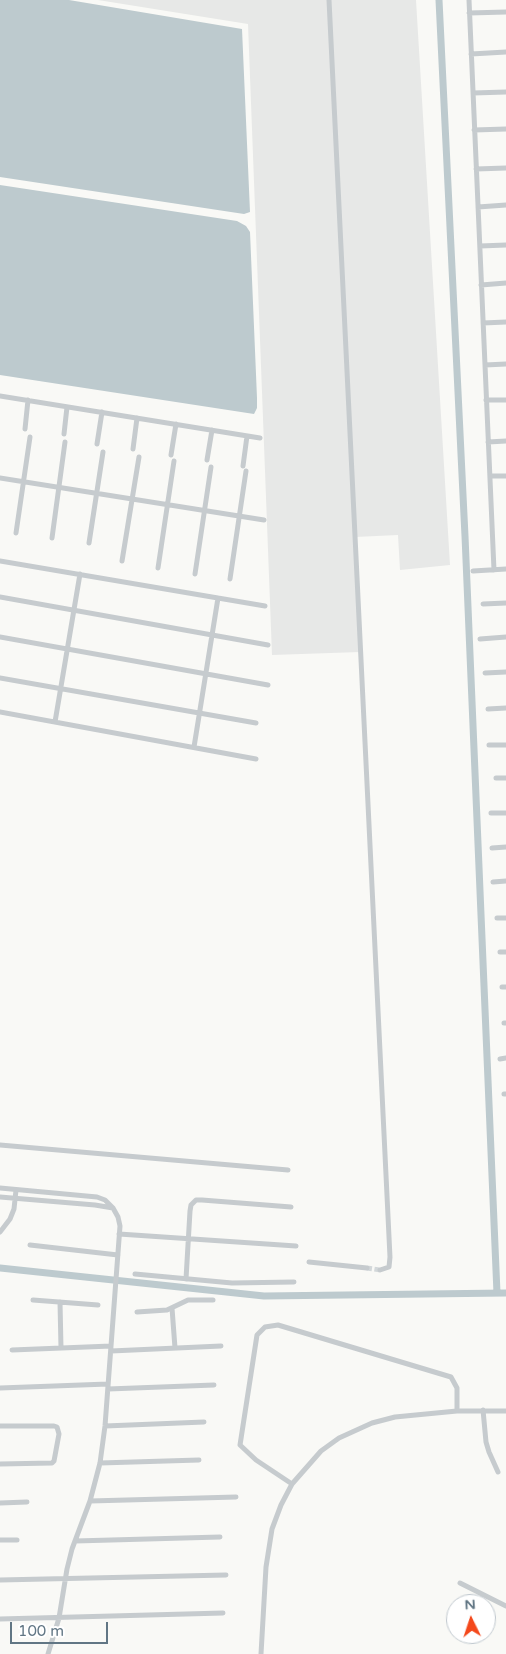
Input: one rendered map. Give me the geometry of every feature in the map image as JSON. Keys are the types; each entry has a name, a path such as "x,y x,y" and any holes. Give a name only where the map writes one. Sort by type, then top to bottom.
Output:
{"street":[{"path":"329,0 390,1247 390,1265 380,1270"},
{"path":"469,0 494,570"},
{"path":"469,13 506,12"},
{"path":"471,54 506,52"},
{"path":"473,93 506,92"},
{"path":"474,130 506,129"},
{"path":"476,169 506,168"},
{"path":"478,207 506,206"},
{"path":"480,246 506,245"},
{"path":"481,285 506,284"},
{"path":"483,323 506,322"},
{"path":"485,365 506,364"},
{"path":"0,396 260,438"},
{"path":"25,429 28,400"},
{"path":"486,400 506,400"},
{"path":"64,434 67,406"},
{"path":"97,444 102,412"},
{"path":"133,449 138,418"},
{"path":"171,455 176,424"},
{"path":"207,460 212,430"},
{"path":"243,466 247,436"},
{"path":"16,533 30,437"},
{"path":"488,442 506,441"},
{"path":"52,538 65,442"},
{"path":"89,543 103,452"},
{"path":"122,561 139,457"},
{"path":"158,568 174,461"},
{"path":"195,574 211,467"},
{"path":"230,579 246,471"},
{"path":"490,476 506,476"},
{"path":"0,478 264,520"},
{"path":"0,561 265,606"},
{"path":"473,571 506,569"},
{"path":"55,722 80,574"},
{"path":"0,597 268,645"},
{"path":"194,747 218,598"},
{"path":"483,604 506,603"},
{"path":"0,637 268,685"},
{"path":"480,639 506,637"},
{"path":"485,673 506,672"},
{"path":"0,678 256,723"},
{"path":"488,709 506,708"},
{"path":"0,712 256,759"},
{"path":"489,745 506,745"},
{"path":"496,778 506,778"},
{"path":"490,813 506,813"},
{"path":"492,848 506,847"},
{"path":"493,882 506,881"},
{"path":"497,918 506,918"},
{"path":"0,1145 288,1170"},
{"path":"0,1188 97,1197 106,1200 118,1217 116,1287 105,1426 100,1463 90,1501 75,1541 65,1578 59,1618 48,1654"},
{"path":"0,1232 14,1210 16,1190"},
{"path":"0,1197 113,1208"},
{"path":"186,1279 190,1211 191,1205 196,1200 291,1207"},
{"path":"119,1234 296,1246"},
{"path":"30,1245 118,1255"},
{"path":"309,1262 368,1268"},
{"path":"135,1274 232,1283 294,1282"},
{"path":"33,1300 98,1305"},
{"path":"137,1312 160,1311 172,1308 180,1302 188,1300 213,1300"},
{"path":"60,1302 61,1348"},
{"path":"172,1308 175,1348"},
{"path":"292,1484 256,1460 240,1445 257,1335 265,1327 278,1325 451,1378 457,1388 457,1411"},
{"path":"12,1350 221,1346"},
{"path":"0,1388 214,1385"},
{"path":"483,1410 487,1447 498,1472"},
{"path":"262,1654 263,1608 268,1544 281,1505 292,1484 321,1451 340,1438 372,1423 413,1415 457,1411 506,1411"},
{"path":"105,1426 204,1422"},
{"path":"0,1426 54,1426 57,1427 60,1434 52,1463 0,1464"},
{"path":"100,1463 199,1460"},
{"path":"90,1501 236,1497"},
{"path":"0,1503 27,1502"},
{"path":"75,1541 220,1537"},
{"path":"0,1540 16,1540"},
{"path":"0,1580 226,1575"},
{"path":"460,1583 506,1606"},
{"path":"0,1619 222,1613"}],"shaded area":[{"path":"0,0 69,0 242,29 250,212 244,214 0,177"},
{"path":"98,0 416,0 450,565 400,570 398,535 355,537 360,652 272,655 248,24"},
{"path":"0,185 237,221 246,226 250,232 257,398 257,408 254,414 0,375"}],"waterway":[{"path":"439,0 465,536 497,1293"},
{"path":"0,1268 264,1296 506,1293"}],"tunnel":[{"path":"367,1268 380,1270"}]}
